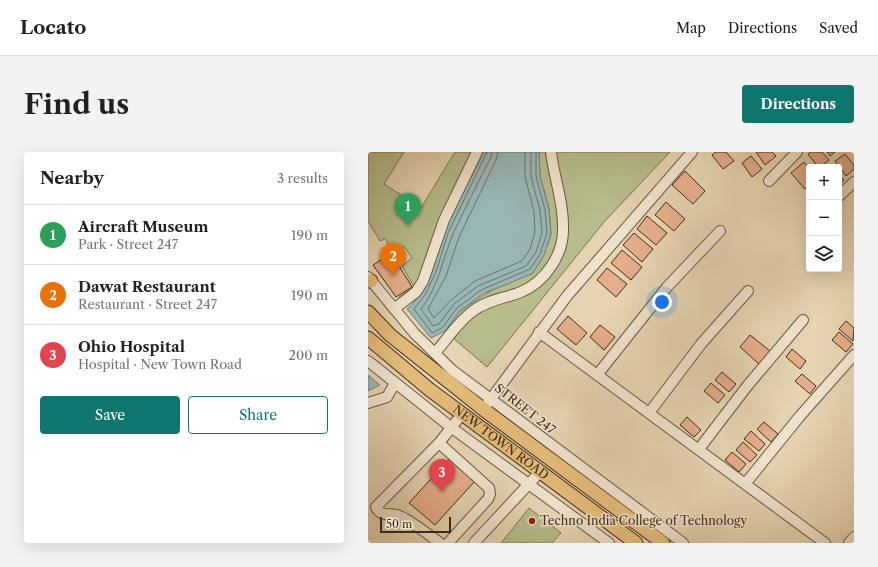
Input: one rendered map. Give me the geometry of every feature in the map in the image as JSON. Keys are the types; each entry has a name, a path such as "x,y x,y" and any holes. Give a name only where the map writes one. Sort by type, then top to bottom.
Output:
{"main road":[{"path":"368,312 390,335 487,404 663,543"},
{"name":"NEW TOWN ROAD","path":"368,338 462,414 636,543"}],"street":[{"path":"394,309 416,292 423,281 444,220 477,152"},
{"path":"435,353 461,322 474,310 532,286 541,279 556,259 563,240 563,223 551,152"},
{"path":"487,404 539,332 588,271 692,152"},
{"path":"769,181 797,152"},
{"path":"842,193 854,182"},
{"path":"597,375 667,287 720,231"},
{"name":"STREET 247","path":"369,280 414,334 487,404 683,543"},
{"path":"649,413 701,344 748,291"},
{"path":"699,449 748,385 803,320"},
{"path":"539,332 825,543"},
{"path":"745,484 800,416 854,355"},
{"path":"368,361 452,428 609,543"},
{"path":"368,403 387,397 395,383"},
{"path":"440,543 405,518 397,515 384,515 378,512 376,507 439,444 462,414"},
{"path":"439,444 489,488 490,494 488,499 448,543"},
{"path":"474,543 530,486 540,472"},
{"path":"849,543 854,536"}],"green space":[{"path":"368,152 404,152 384,184 421,208 455,152 482,152 443,231 421,292 406,307 399,297 414,287 402,266 412,258 404,246 398,250 395,247 391,249 385,239 380,241 368,221"},
{"path":"539,152 670,152 604,222 487,367 445,331 460,311 492,290 533,273 547,246 551,234 549,209 540,176"},
{"path":"529,508 561,533 552,543 501,543"}],"water":[{"path":"484,152 539,152 540,176 549,209 551,234 544,255 533,273 484,293 460,311 445,331 431,338 407,309 415,301 426,283 448,222"},
{"path":"368,375 380,385 368,391"}],"building":[{"path":"716,152 726,152 734,161 723,169 712,155"},
{"path":"756,152 772,152 776,156 765,165"},
{"path":"811,152 822,152 829,160 824,164 816,164 808,154"},
{"path":"827,152 835,152 830,156"},
{"path":"845,154 854,165 854,169 846,176 842,171 842,164 837,164 835,161"},
{"path":"751,156 762,169 752,177 742,163"},
{"path":"804,162 806,164 805,189 791,173"},
{"path":"685,171 705,191 693,204 672,185"},
{"path":"666,202 685,219 674,231 655,215"},
{"path":"647,216 667,233 656,245 637,229"},
{"path":"634,233 653,249 642,262 623,245"},
{"path":"622,250 642,267 631,280 611,263"},
{"path":"391,253 412,287 396,297 373,265"},
{"path":"607,268 627,284 616,297 597,280"},
{"path":"568,316 587,333 576,345 557,329"},
{"path":"846,321 854,328 853,341 839,329"},
{"path":"600,325 615,337 604,350 590,337"},
{"path":"839,332 853,344 846,352 832,340"},
{"path":"750,335 770,351 759,364 740,347"},
{"path":"792,349 806,361 800,369 786,357"},
{"path":"722,372 736,384 729,392 715,380"},
{"path":"802,374 816,386 810,394 795,381"},
{"path":"711,383 725,395 718,403 704,391"},
{"path":"687,417 701,430 694,437 680,425"},
{"path":"764,422 778,434 771,442 757,429"},
{"path":"751,431 765,444 759,451 744,439"},
{"path":"743,442 757,455 750,462 736,450"},
{"path":"732,452 746,464 739,472 725,460"},
{"path":"450,458 475,481 435,525 409,503"}],"place":[{"name":"Aircraft Museum","path":"408,226"},
{"name":"Dawat Restaurant","path":"393,276"},
{"name":"Ohio Hospital","path":"442,492"},
{"name":"Techno India College of Technology","path":"532,521"}]}
